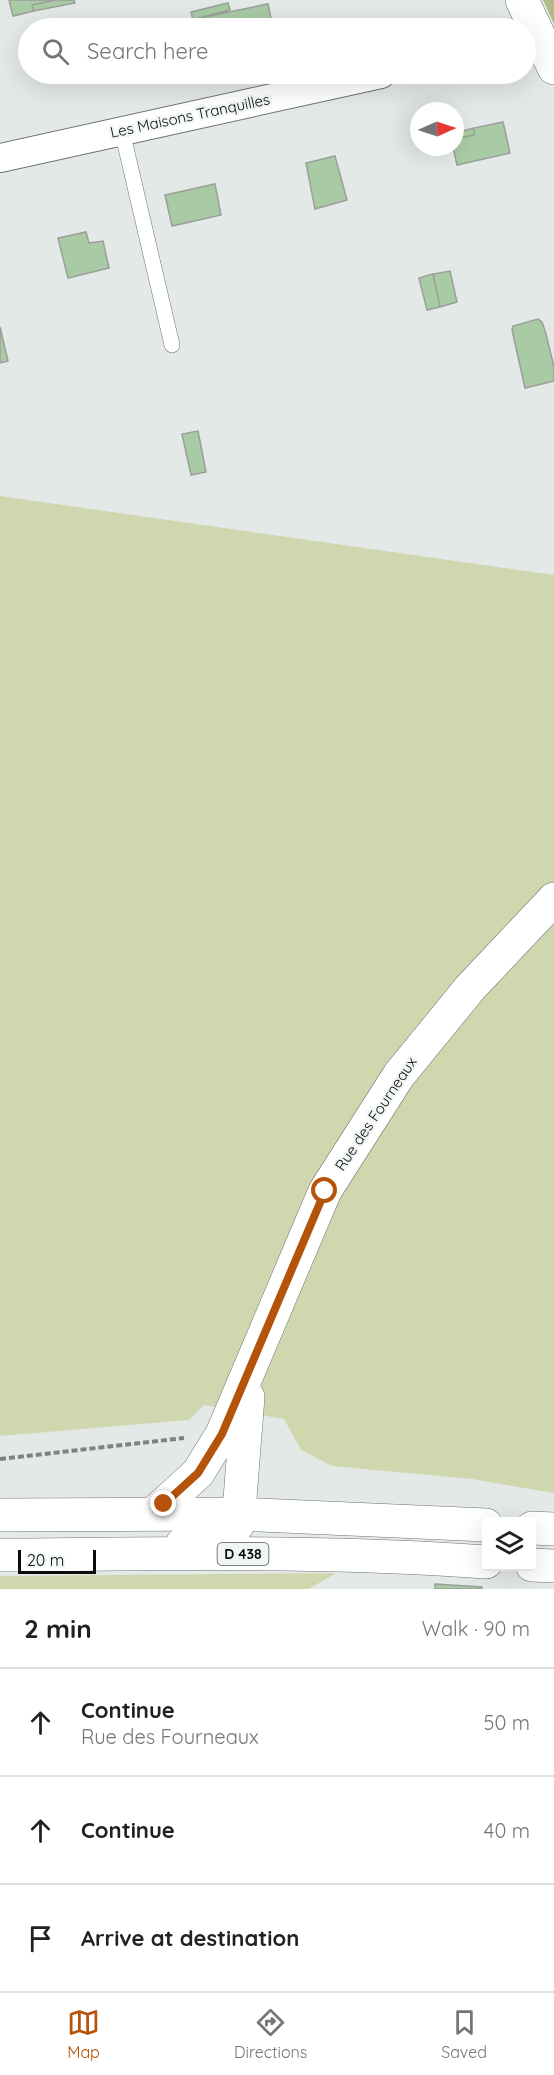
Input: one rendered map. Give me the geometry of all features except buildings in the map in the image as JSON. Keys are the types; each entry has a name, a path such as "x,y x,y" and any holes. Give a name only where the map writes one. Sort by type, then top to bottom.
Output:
{"street":[{"path":"522,0 527,18"},
{"path":"536,44 554,68"},
{"name":"Les Maisons Tranquilles","path":"0,158 336,84"},
{"name":"Rue des Fourneaux","path":"154,1513 198,1473 222,1434 325,1191 399,1075 471,988 554,899"},
{"path":"0,1544 207,1544 220,1541 231,1534 237,1524 239,1514 251,1363"},
{"path":"0,1515 239,1514 482,1525"},
{"path":"536,1528 554,1530"},
{"name":"D 438","path":"0,1555 239,1554 444,1558 482,1562"},
{"path":"536,1565 554,1566"}],"lane":[{"path":"122,131 172,345"}],"path":[{"path":"0,1459 222,1434"}],"green space":[{"path":"543,0 554,0 554,24"},
{"path":"0,496 554,575 554,1493 472,1479 332,1466 301,1450 284,1419 204,1405 189,1420 0,1436"},
{"path":"336,1573 309,1589 0,1589 0,1576"}],"route":[{"path":"164,1504 198,1473 222,1434 325,1191"}]}
